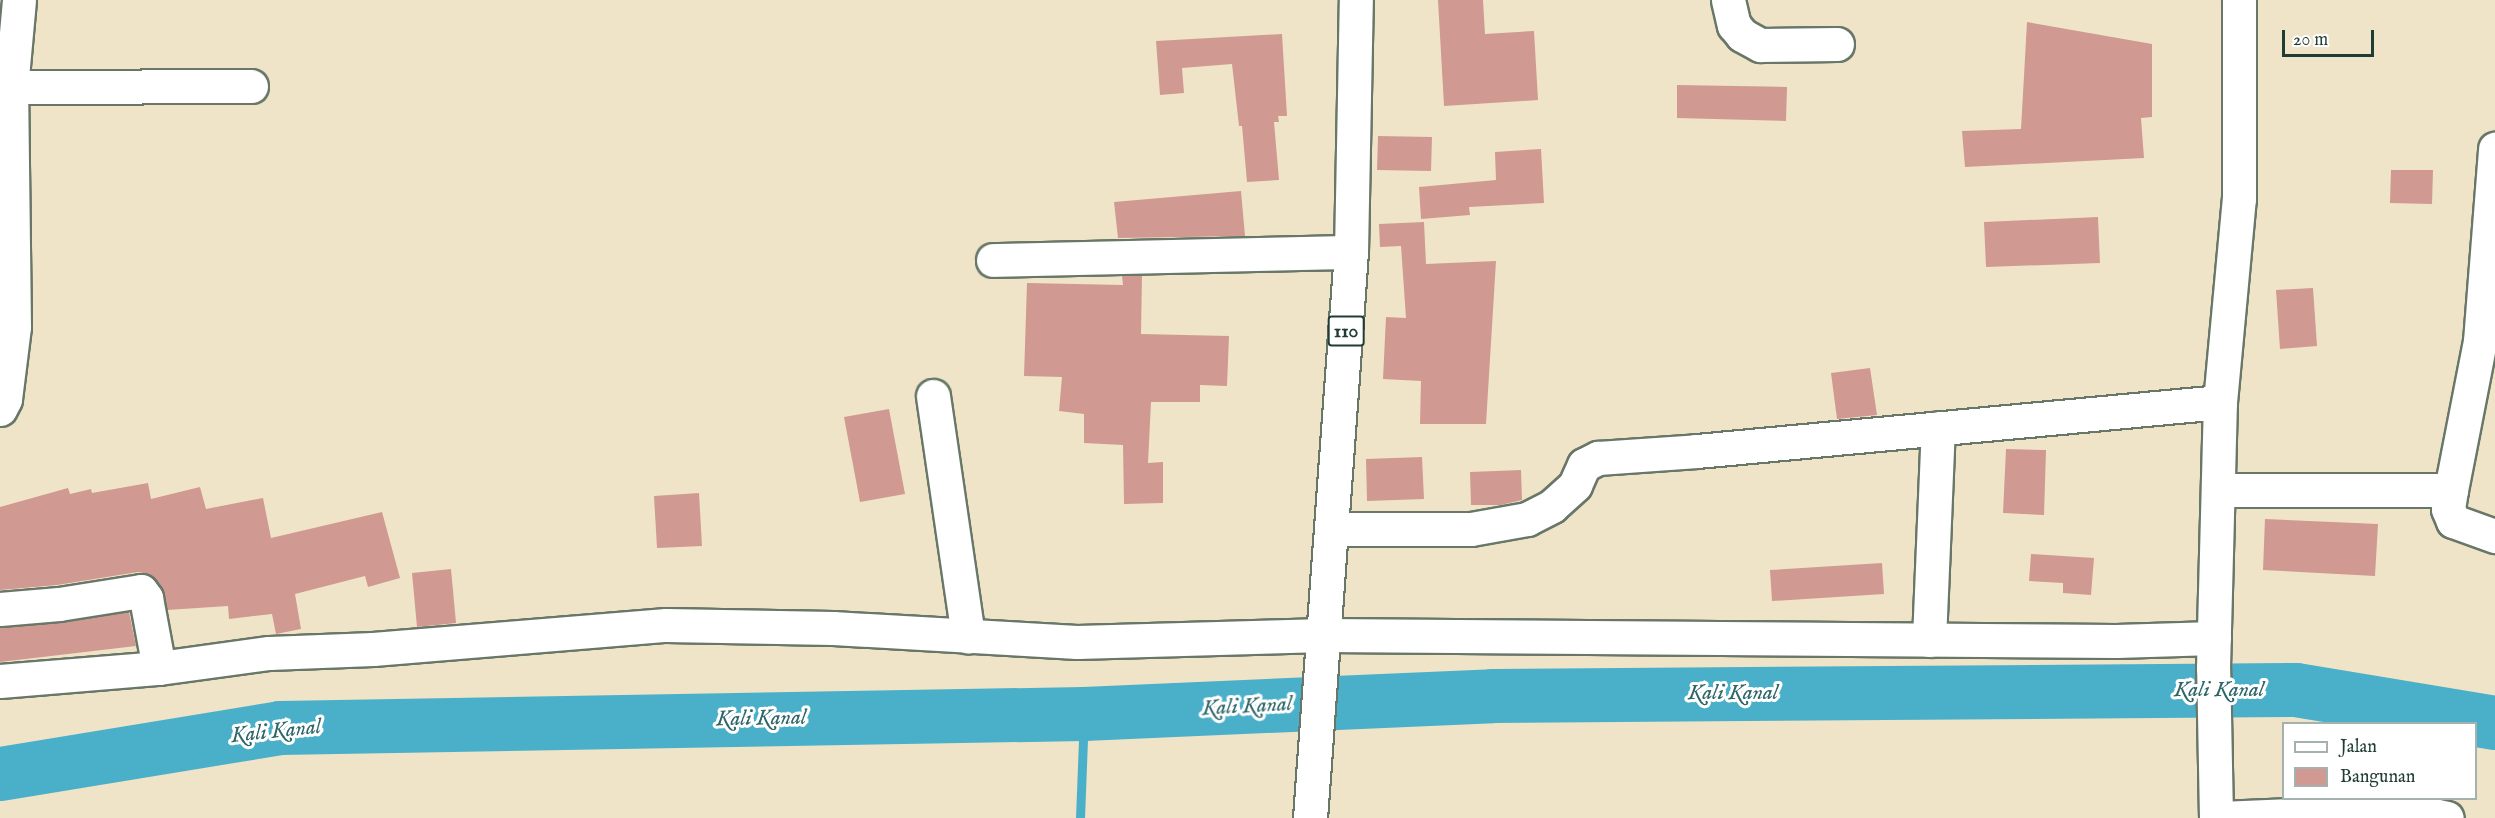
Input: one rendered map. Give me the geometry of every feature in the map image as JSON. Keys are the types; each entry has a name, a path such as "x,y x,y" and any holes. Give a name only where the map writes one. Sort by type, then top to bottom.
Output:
{"street":[{"path":"0,409 5,399 7,327 5,87 19,0"},
{"name":"110","path":"1311,808 1333,529 1351,252 1356,0"},
{"path":"1728,0 1734,25 1742,36 1760,45 1837,44"},
{"path":"2239,0 2239,198 2220,402 2213,653 2217,809 2433,815 2447,818"},
{"path":"5,87 251,86"},
{"path":"2495,149 2480,341 2448,509 2453,521 2495,536"},
{"path":"993,260 1351,252"},
{"path":"933,396 968,636"},
{"path":"1333,529 1471,529 1527,519 1552,506 1575,485 1584,465 1598,458 1697,451 2220,402"},
{"path":"1929,640 1938,428"},
{"path":"2219,490 2451,490"},
{"path":"0,609 59,604 141,591 146,598 159,668"},
{"path":"0,681 159,668 269,653 384,648 666,626 833,628 1077,642 1145,642 1323,649 1929,640 2115,641 2213,653"}],"building":[{"path":"1438,0 1483,0 1485,34 1534,31 1538,100 1444,106"},
{"path":"2027,22 2152,44 2152,117 2141,118 2144,158 1965,167 1962,131 2021,129"},
{"path":"1282,34 1287,116 1278,116 1279,122 1274,122 1279,180 1247,182 1242,126 1239,126 1232,64 1182,68 1184,93 1160,95 1156,41"},
{"path":"1677,85 1787,87 1786,121 1677,118"},
{"path":"1378,136 1432,137 1431,171 1377,170"},
{"path":"1541,149 1544,203 1469,207 1470,215 1421,219 1419,187 1496,180 1495,152"},
{"path":"2391,170 2433,170 2432,204 2390,203"},
{"path":"1241,191 1245,236 1118,238 1114,202"},
{"path":"2098,217 2100,263 1986,267 1984,222"},
{"path":"1424,222 1426,264 1496,261 1486,424 1420,424 1421,381 1383,379 1386,317 1406,318 1401,246 1380,247 1379,224"},
{"path":"1142,275 1141,334 1229,336 1227,386 1200,385 1200,402 1151,402 1148,463 1163,462 1163,503 1124,504 1123,445 1084,443 1084,414 1059,411 1062,377 1024,376 1027,283 1123,285 1122,276"},
{"path":"2313,288 2317,346 2280,349 2276,290"},
{"path":"1870,368 1877,415 1837,419 1831,373"},
{"path":"889,409 905,494 860,502 844,417"},
{"path":"2006,449 2046,450 2044,515 2003,513"},
{"path":"1422,457 1424,499 1367,501 1366,459"},
{"path":"1521,470 1522,500 1501,505 1471,505 1470,472"},
{"path":"148,483 151,499 200,487 206,509 263,498 271,538 382,512 400,578 368,587 365,576 295,594 301,629 276,634 272,614 229,619 228,606 167,610 161,587 148,574 138,572 57,585 0,590 0,507 68,488 70,494 91,489 92,493"},
{"path":"699,493 702,546 657,548 654,496"},
{"path":"2265,519 2378,524 2375,576 2263,570"},
{"path":"2031,554 2094,558 2091,595 2063,593 2063,583 2029,581"},
{"path":"1882,563 1884,594 1772,601 1770,570"},
{"path":"451,569 456,623 417,627 412,573"},
{"path":"129,612 136,646 0,662 0,627 61,623"}],"waterway":[{"name":"Kali Kanal","path":"0,774 280,728 1084,714 1493,696 2296,690 2495,723"},
{"path":"1080,818 1084,714"}]}
